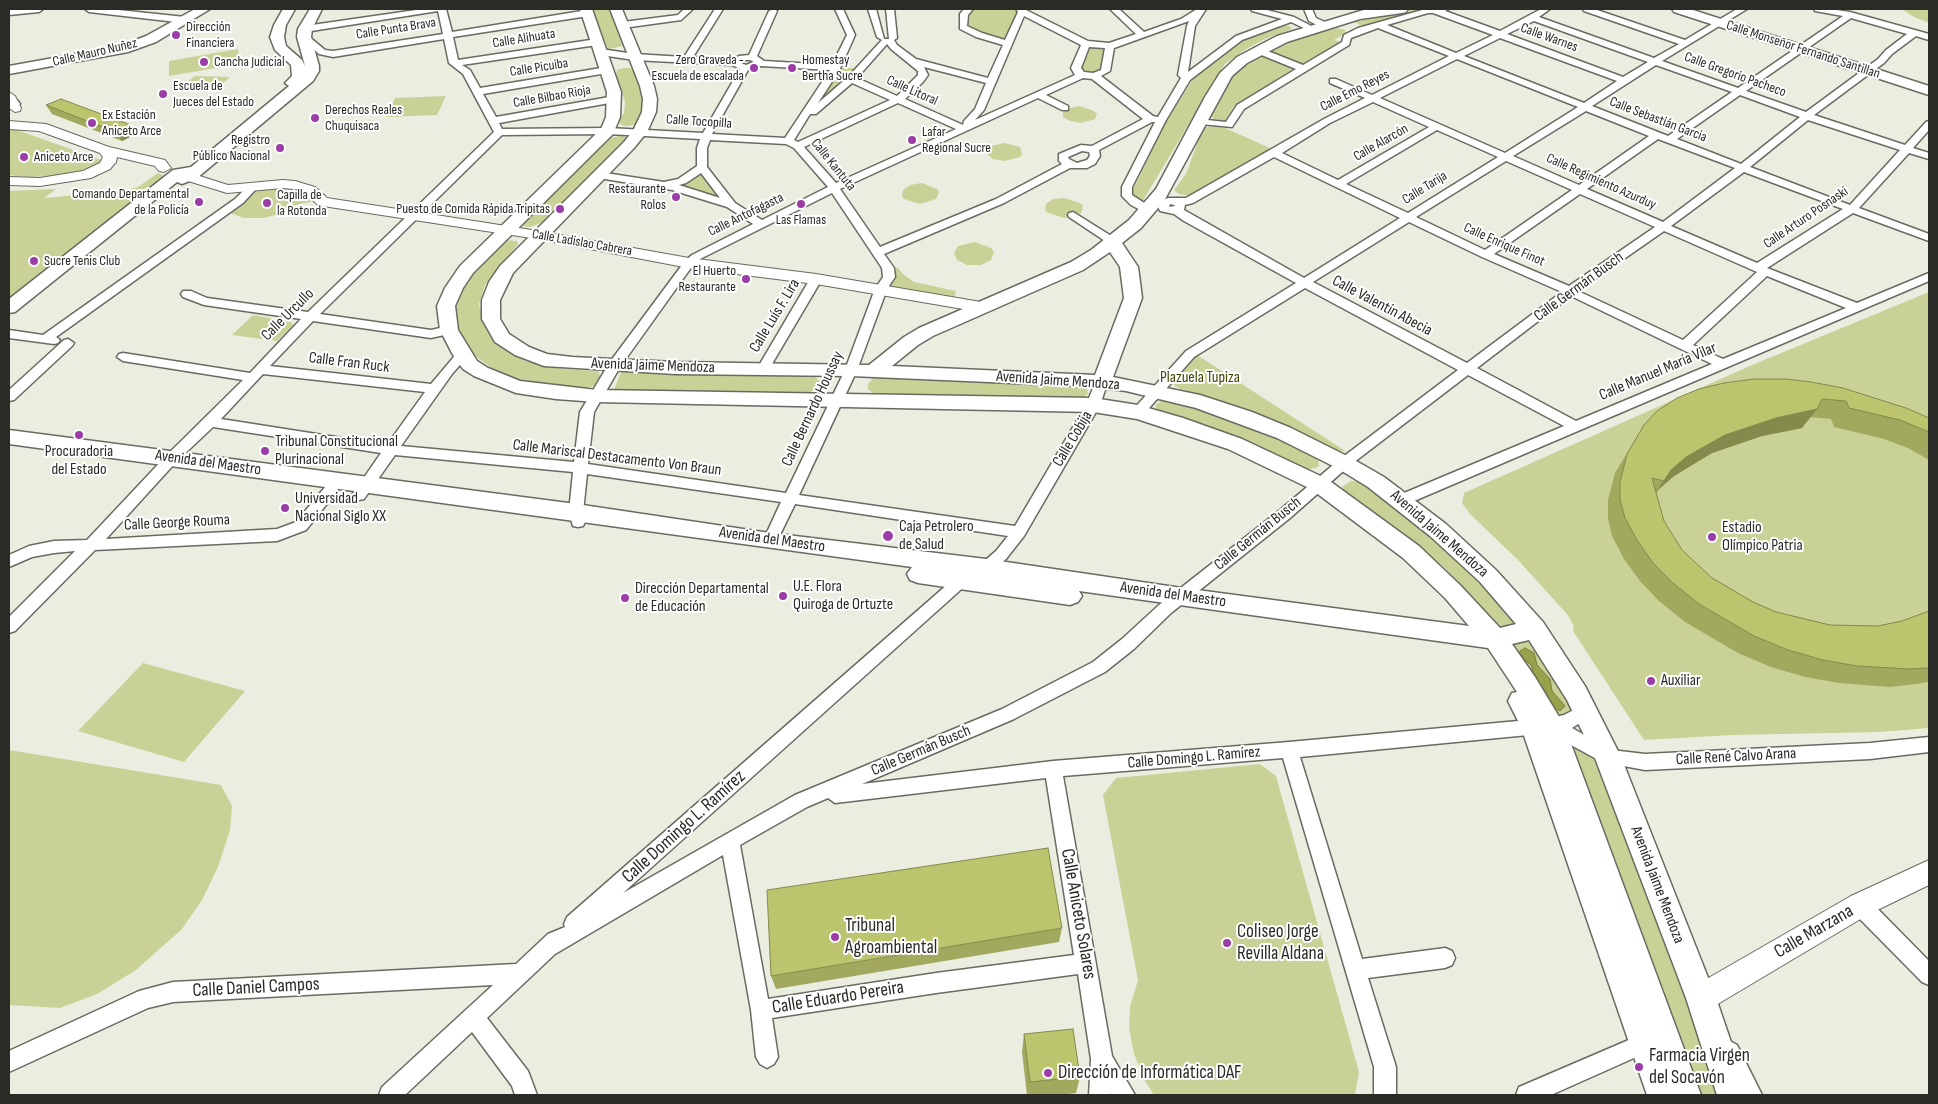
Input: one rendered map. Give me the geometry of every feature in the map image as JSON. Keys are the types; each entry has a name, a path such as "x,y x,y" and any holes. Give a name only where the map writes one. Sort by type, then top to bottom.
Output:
{"main road":[{"name":"Calle Mauro Nuñez","path":"9,70 123,49 151,39 205,9"},
{"path":"289,9 280,25 277,37 280,47 304,46"},
{"path":"9,308 312,71 304,46 316,9"},
{"name":"Avenida Jaime Mendoza","path":"616,9 650,99 648,112 640,132 538,235 506,270 498,282 491,300 491,319 502,338 522,352 544,360 615,365 851,370 1102,381 1156,390 1245,416 1344,463 1402,500 1438,530 1488,576 1535,628 1585,711 1608,756 1701,998 1733,1095"},
{"path":"872,372 911,341 981,307 1077,266 1098,254 1135,224 1167,204 1212,97 1227,73 1258,50 1282,39 1339,21 1358,12 1379,9"},
{"path":"1358,12 1411,9"},
{"name":"Calle Monseñor Fernando Santillan","path":"1678,9 1929,91"},
{"path":"587,11 615,99 614,117 608,131"},
{"path":"599,47 619,50 634,56 626,66 607,70"},
{"path":"11,104 41,127"},
{"path":"9,125 41,127"},
{"name":"Calle Ladislao Cabrera","path":"41,127 105,150 160,162 181,174"},
{"name":"Avenida Jaime Mendoza","path":"608,131 505,230 466,270 454,288 446,306 449,330 462,355 470,365 480,372 516,386 556,393 597,396 1093,406 1138,412 1235,444 1319,484 1411,552 1452,592 1496,646 1543,726 1674,1087"},
{"path":"86,175 109,162 110,157 105,150"},
{"name":"Calle Ladislao Cabrera","path":"9,181 40,182 131,166 181,174 227,189 267,185 295,185 310,190 323,202 538,235 689,262 881,289 981,307"},
{"path":"9,319 181,174"},
{"name":"Calle Cobija","path":"1102,381 1133,298 1129,267 1112,241"},
{"name":"Avenida del Maestro","path":"9,436 166,464 331,490 362,489"},
{"name":"Avenida del Maestro","path":"9,448 166,464 986,568 1173,603"},
{"name":"Avenida del Maestro","path":"577,517 961,581 1173,603"},
{"path":"1173,603 1496,646 1535,628"},
{"name":"Avenida Jaime Mendoza","path":"1543,726 1645,1043 1674,1087"},
{"name":"Calle Marzana","path":"1701,998 1860,905 1929,872"}],"street":[{"path":"13,11 39,9"},
{"path":"89,9 185,20"},
{"path":"304,46 438,9"},
{"path":"442,9 446,35 454,63 467,72 499,132"},
{"path":"623,25 681,17 689,9"},
{"path":"687,59 719,9"},
{"path":"828,9 840,9"},
{"name":"Calle Kantuta","path":"840,9 851,35 835,68 797,126 793,143 834,188 888,268 889,277 881,289"},
{"path":"872,9 887,39 894,47 913,61 990,82"},
{"path":"797,126 851,78 887,39 890,9"},
{"path":"967,9 964,14 963,27 979,35 1007,43"},
{"path":"1114,9 1142,35"},
{"path":"1255,9 1318,27"},
{"path":"1308,9 1318,27"},
{"name":"Calle Emo Reyes","path":"1167,204 1189,201 1327,121 1533,18 1546,9"},
{"path":"1587,9 1685,43"},
{"name":"Calle Tarija","path":"1138,412 1190,354 1585,107 1624,80 1743,9"},
{"path":"1818,9 1846,12 1914,33 1927,43"},
{"path":"756,60 774,10"},
{"path":"962,128 979,110 1021,10 1086,44 1110,46 1184,21 1201,10"},
{"path":"1201,10 1191,26 1183,75 1186,78 1239,38 1290,19"},
{"path":"1201,121 1229,125 1240,107 1301,68 1346,43 1347,37 1378,25 1427,11 1440,10"},
{"name":"Calle Warnes","path":"1440,10 1498,34 1624,80"},
{"name":"Calle Punta Brava","path":"304,46 333,54 587,11"},
{"path":"1669,140 1800,49 1846,12"},
{"name":"Calle Gregorio Pacheco","path":"1533,18 1807,116 1929,156"},
{"path":"1339,21 1361,30"},
{"name":"Calle Sebastián Garcia","path":"1378,25 1669,140 1929,238"},
{"name":"Calle Germán Busch","path":"549,946 802,801 1008,714 1099,667 1128,644 1173,603 1344,463 1570,291 1664,226 1742,168 1807,116 1881,61 1889,52 1914,33"},
{"path":"1086,44 1076,68 1077,72 1082,75 1094,76 1105,71 1110,46"},
{"name":"Calle Alihuata","path":"454,63 599,47"},
{"path":"1258,50 1301,68"},
{"path":"634,56 741,65 756,60 835,68"},
{"path":"1881,61 1901,56"},
{"name":"Calle Tocopilla","path":"499,132 640,132 793,143 898,100 923,75 922,70 913,61"},
{"path":"731,205 702,167 702,148 741,65"},
{"name":"Calle Picuiba","path":"476,92 607,70"},
{"name":"Calle Antofagasta","path":"577,517 580,468 587,412 615,365 689,262 834,188 962,128 1082,75"},
{"path":"1094,76 1150,118 1161,120"},
{"name":"Calle Litoral","path":"851,78 962,128"},
{"name":"Calle Valentín Abecia","path":"1186,78 1161,120 1127,187 1128,196 1135,203 1167,204 1188,219 1305,283 1575,426"},
{"name":"Calle Regimiento Azurduy","path":"1333,81 1762,270 1858,308"},
{"path":"1039,94 1065,108"},
{"name":"Calle Bilbao Rioja","path":"493,121 615,99"},
{"path":"1068,165 1064,162 1063,156 1081,148 1094,149 1150,118"},
{"name":"Calle Arturo Posnaski","path":"1685,345 1762,270 1853,208 1929,124"},
{"name":"Calle Alarcón","path":"1340,183 1436,127"},
{"name":"Calle Urcullo","path":"9,627 91,545 166,464 210,422 310,317 499,132"},
{"path":"1486,255 1657,135"},
{"path":"878,252 994,203 1068,165 1083,166 1091,162 1095,156 1094,149"},
{"name":"Calle Enrique Finot","path":"1274,153 1340,183 1486,255 1570,291 1722,364"},
{"path":"665,186 682,181 702,167"},
{"path":"599,175 665,186 731,205 761,224"},
{"path":"45,339 239,202 253,187"},
{"path":"1073,215 1112,241"},
{"name":"Calle Manuel María Vilar","path":"1402,500 1929,277"},
{"name":"Calle Luís F. Lira","path":"763,369 816,279"},
{"name":"Calle Bernardo Houssay","path":"770,541 820,439 851,370 881,289"},
{"path":"187,294 204,302 431,334 449,330"},
{"path":"9,334 68,343 9,397"},
{"path":"362,489 447,371 462,355"},
{"name":"Calle Fran Ruck","path":"122,357 255,373 434,389"},
{"name":"Calle Cobija","path":"986,568 1001,555 1019,532 1093,406 1102,381"},
{"name":"Calle Mariscal Destacamento Von Braun","path":"210,422 391,450 580,468 1019,532"},
{"name":"Calle George Rouma","path":"9,561 29,552 54,547 277,535 301,526 331,490"},
{"name":"Calle Domingo L. Ramírez","path":"390,1095 517,974 961,581 986,568"},
{"name":"Calle Domingo L. Ramírez","path":"802,801 856,791 1054,769 1290,750 1543,726 1568,722 1585,711"},
{"name":"Calle René Calvo Arana","path":"1543,726 1608,756 1646,762 1870,751 1929,745"},
{"path":"1290,750 1385,1066 1385,1095"},
{"name":"Calle Aniceto Solares","path":"1054,769 1102,1059 1100,1095"},
{"name":"Calle Eduardo Pereira","path":"730,841 761,1010 936,983 1087,963"},
{"path":"1860,905 1929,975"},
{"path":"1356,970 1444,958"},
{"name":"Calle Daniel Campos","path":"9,1062 146,998 173,992 517,974"},
{"name":"Avenida Jaime Mendoza","path":"1701,998 1742,1073 1751,1095"},
{"path":"761,1010 767,1057"},
{"path":"473,1016 520,1079 526,1095"},
{"path":"1527,1095 1645,1043"},
{"name":"Calle Aniceto Solares","path":"1102,1059 1124,1095"}],"green space":[{"path":"592,9 611,9 625,43 623,46 608,49"},
{"path":"976,9 1016,9 1018,11 1004,40 969,28 971,11"},
{"path":"1416,9 1435,9 1366,25 1360,25 1355,22"},
{"path":"1902,9 1929,9 1929,23 1914,17"},
{"path":"1280,25 1289,26 1292,29 1267,38 1246,49 1225,64 1142,202 1137,200 1132,192 1165,124 1195,76 1239,42"},
{"path":"1337,28 1345,30 1346,33 1334,40 1341,42 1299,65 1268,51 1280,44 1309,34"},
{"path":"1086,47 1106,48 1101,68 1094,73 1079,70"},
{"name":"Cancha Judicial","path":"238,49 240,64 169,76 169,61"},
{"path":"1259,54 1292,68 1233,107 1225,121 1214,119 1208,114 1221,90 1247,62"},
{"path":"630,68 637,72 645,105 641,121 627,126 621,125 619,122 624,113 625,102 616,74 617,70"},
{"path":"841,68 856,68 813,109 811,107"},
{"path":"195,76 230,77 218,88 182,86"},
{"path":"446,96 437,115 386,117 395,98"},
{"path":"1079,106 1094,111 1097,114 1095,119 1081,123 1070,121 1063,117 1063,112 1066,109"},
{"path":"1212,126 1225,128 1272,149 1190,196 1179,194 1174,190 1186,174 1203,128"},
{"path":"9,127 101,160 102,162 94,168 57,176 28,177 9,175"},
{"path":"622,135 628,139 627,141 543,222 531,227 521,226 575,169 611,138"},
{"path":"1005,143 1020,147 1022,154 1020,157 1004,161 993,159 987,154 986,151 990,146"},
{"name":"Sucre Tenis Club","path":"158,173 166,177 9,301 9,191 56,189 44,198 122,191 138,187"},
{"path":"700,174 717,196 680,186"},
{"path":"922,183 937,189 939,192 936,199 920,204 904,199 902,196 903,190 910,185"},
{"path":"272,187 293,188 304,192 314,201 296,205 276,215 263,218 244,218 230,213 252,193"},
{"path":"1064,198 1080,203 1083,206 1081,213 1065,218 1048,213 1045,210 1046,204 1053,199"},
{"path":"504,240 517,241 518,244 485,285 479,304 485,327 500,346 525,361 563,369 598,371 600,381 594,386 585,388 530,383 500,374 474,355 458,333 454,306 465,278"},
{"path":"975,242 991,248 994,252 991,260 981,265 967,265 957,260 954,253 958,246"},
{"path":"897,267 914,282 956,291 954,298 950,299 890,286"},
{"name":"Estadio Olímpico Patria","path":"1929,292 1929,728 1880,732 1732,735 1644,740 1573,631 1574,626 1567,614 1518,560 1470,514 1462,503 1464,493 1752,365"},
{"path":"253,315 291,322 293,325 277,341 232,335"},
{"name":"Plazuela Tupiza","path":"1197,355 1347,452 1330,448 1277,422 1180,389 1174,385 1175,378"},
{"path":"621,372 814,376 821,382 821,386 803,396 614,390"},
{"path":"874,377 1082,384 1087,387 1088,394 1079,400 874,394 868,389 868,384"},
{"path":"1163,400 1199,407 1276,436 1318,457 1319,466 1303,470 1158,413 1155,405"},
{"path":"1351,481 1359,482 1410,515 1445,544 1515,618 1514,623 1503,628 1496,626 1445,568 1374,513 1347,496 1342,487"},
{"path":"1529,640 1535,644 1571,704 1571,711 1566,716 1554,716 1512,645 1515,641"},
{"path":"143,663 245,691 184,762 78,731"},
{"path":"1574,749 1583,750 1596,758 1721,1095 1675,1095 1567,751"},
{"path":"9,750 221,785 232,806 230,830 218,867 202,900 182,929 136,970 97,994 60,1008 9,1005"},
{"name":"Coliseo Jorge Revilla Aldana","path":"1260,764 1276,776 1359,1072 1355,1095 1154,1095 1144,1079 1134,1054 1129,1028 1130,1007 1138,980 1103,795 1116,778"}],"shaded area":[{"path":"1525,648 1534,653 1537,665 1550,679 1552,691 1565,706 1560,711 1547,704 1547,692 1536,681 1531,665 1518,655"}],"building":[{"path":"61,99 131,125 116,132 46,105"},
{"path":"1754,379 1786,379 1843,388 1906,408 1929,418 1929,432 1900,420 1849,408 1846,401 1822,399 1817,409 1776,418 1725,435 1686,457 1671,470 1664,481 1652,478 1664,521 1682,550 1712,578 1753,602 1776,612 1830,625 1878,626 1902,621 1929,611 1929,668 1909,669 1857,666 1823,660 1788,650 1754,636 1699,604 1673,583 1653,563 1637,540 1625,518 1620,500 1620,482 1627,454 1644,425 1657,411 1677,398 1699,389"},
{"path":"1048,848 1062,928 771,976 767,890"},
{"path":"1073,1029 1080,1077 1030,1082 1024,1034"}],"place":[{"name":"Dirección Financiera","path":"176,35"},
{"name":"Cancha Judicial","path":"204,62"},
{"name":"Zero Graveda - Escuela de escalada","path":"754,68"},
{"name":"Homestay Bertha Sucre","path":"792,68"},
{"name":"Escuela de Jueces del Estado","path":"163,94"},
{"name":"Derechos Reales Chuquisaca","path":"315,118"},
{"name":"Ex Estación Aniceto Arce","path":"92,123"},
{"name":"Lafar Regional Sucre","path":"912,140"},
{"name":"Registro Público Nacional","path":"280,148"},
{"name":"Aniceto Arce","path":"24,157"},
{"name":"Restaurante Rolos","path":"676,197"},
{"name":"Comando Departamental de la Policía","path":"199,202"},
{"name":"Capilla de la Rotonda","path":"267,203"},
{"name":"Las Flamas","path":"801,204"},
{"name":"Puesto de Comida Rápida Tripitas","path":"560,209"},
{"name":"Sucre Tenis Club","path":"34,261"},
{"name":"El Huerto Restaurante","path":"746,279"},
{"name":"Procuradoria del Estado","path":"79,435"},
{"name":"Tribunal Constitucional Plurinacional","path":"265,451"},
{"name":"Universidad Nacional Siglo XX","path":"285,508"},
{"name":"Caja Petrolero de Salud","path":"888,536"},
{"name":"Estadio Olímpico Patria","path":"1712,537"},
{"name":"U.E. Flora Quiroga de Ortuzte","path":"783,596"},
{"name":"Dirección Departamental de Educación","path":"625,598"},
{"name":"Auxiliar","path":"1651,681"},
{"name":"Tribunal Agroambiental","path":"835,937"},
{"name":"Coliseo Jorge Revilla Aldana","path":"1227,943"},
{"name":"Farmacia Virgen del Socavón","path":"1639,1067"},
{"name":"Dirección de Informática DAF","path":"1048,1073"}]}
